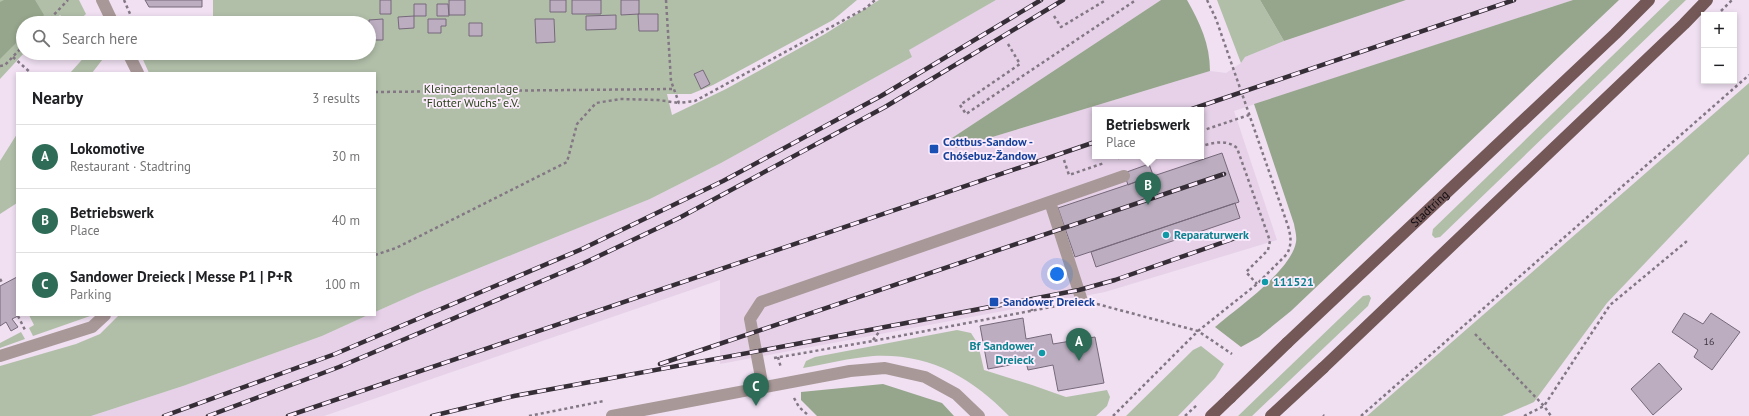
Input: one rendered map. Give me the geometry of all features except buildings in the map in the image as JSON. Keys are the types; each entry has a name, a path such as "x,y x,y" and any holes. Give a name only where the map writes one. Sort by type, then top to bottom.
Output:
{"main road":[{"name":"Stadtring","path":"1211,416 1615,34 1649,0"},
{"path":"1271,416 1684,24 1707,0"}],"street":[{"path":"102,0 110,16"},
{"path":"132,60 138,72"},
{"path":"763,388 750,320 760,302 1124,176"},
{"path":"1050,202 1082,301"},
{"path":"0,356 92,327 104,316"},
{"path":"612,416 850,371 885,368 925,377 956,394 979,416"}],"path":[{"path":"53,16 68,0"},
{"path":"124,0 131,16"},
{"path":"666,0 671,81 679,103"},
{"path":"376,255 396,248 532,181 567,162 577,124 596,103 620,99 658,100 679,103 695,101 866,8 875,0"},
{"path":"1054,16 1061,27 1106,0"},
{"path":"1008,44 1020,64 960,105 966,114 1136,0"},
{"path":"1113,416 1198,331 1257,284 1287,254 1291,242 1288,226 1248,115 1216,19 1206,0"},
{"path":"1720,12 1731,1"},
{"path":"0,66 5,64 16,54"},
{"path":"13,57 16,60"},
{"path":"16,60 30,72"},
{"path":"1361,416 1749,75"},
{"path":"376,92 674,89"},
{"path":"1204,130 1248,115"},
{"path":"1204,144 1219,141 1230,142 1238,148 1270,242 1268,250 1246,272 1257,284"},
{"path":"1064,160 1069,174 1116,159"},
{"path":"1524,416 1544,406 1610,305 1687,241"},
{"path":"0,279 3,284"},
{"path":"758,360 873,341 1082,301 1198,331 1232,354"},
{"path":"1031,303 1032,311"},
{"path":"873,341 879,332"},
{"path":"1475,334 1544,406 1551,416"}],"shaded area":[{"path":"996,0 1161,0 952,138 956,148 1210,71 1226,73 1241,63 1245,57 1284,41 1406,0 1573,0 1234,111 1277,240 1105,292 720,364 720,280 324,416 91,416 183,386 322,336 366,316 376,316 376,312 420,292 650,199 721,163 912,57 908,50"}],"green space":[{"path":"0,0 79,0 86,14 84,16 16,16 16,60 18,60 0,79"},
{"path":"4,0 35,0 44,15 16,16 16,43 0,59 0,2"},
{"name":"Kleingartenanlage \"Flotter Wuchs\" e.V.","path":"213,0 857,0 833,20 713,85 691,94 667,94 672,115 726,89 825,34 879,0 996,0 909,50 912,57 721,163 650,199 420,292 376,312 376,72 149,72 143,60 376,60 376,16 213,16"},
{"path":"1161,0 1187,0 1196,17 1206,43 1210,61 1210,71 956,148 952,138"},
{"path":"1217,0 1260,0 1284,41 1245,57 1241,63"},
{"path":"1260,0 1406,0 1284,41"},
{"path":"1573,0 1619,0 1291,311 1259,337 1241,347 1215,327 1274,277 1292,253 1296,242 1294,224 1254,104"},
{"path":"1670,0 1686,0 1440,237 1435,238 1432,235 1433,229"},
{"path":"82,60 102,60 93,72 71,72"},
{"path":"1749,83 1749,154 1607,303 1534,402 1502,416 1367,416"},
{"path":"16,136 16,204 0,214 0,161"},
{"path":"1369,295 1371,298 1368,306 1252,416 1238,416 1363,296"},
{"path":"30,316 90,316 33,336 29,328 34,325"},
{"path":"118,316 366,316 322,336 183,386 91,416 0,416 0,366 76,344 100,334"},
{"path":"957,330 971,333 978,344 984,370 1066,397 1107,390 1110,397 1107,406 1096,416 1009,416 980,390 948,370 931,363 893,356 864,357 803,368 806,361 815,357"},
{"path":"21,332 25,339 0,348 0,343"},
{"path":"1201,346 1224,364 1215,378 1178,416 1126,416 1193,350"},
{"path":"883,384 942,403 954,416 817,416 801,400 801,392"}],"railway":[{"path":"164,416 335,354 582,249 723,181 881,96 1041,0"},
{"path":"208,416 339,367 582,264 679,218 885,107 1063,0"},
{"path":"1198,107 1514,0"},
{"path":"288,416 1092,143"},
{"path":"660,364 1224,174"},
{"path":"432,416 514,396 1079,290 1115,280 1247,234"}],"place":[{"name":"Cottbus-Sandow - Chóśebuz-Žandow","path":"934,149"},
{"name":"Betriebswerk","path":"1148,205"},
{"name":"Reparaturwerk","path":"1166,235"},
{"name":"111521","path":"1265,282"},
{"name":"Sandower Dreieck","path":"994,302"},
{"name":"Bf Sandower Dreieck","path":"1042,353"},
{"name":"Lokomotive","path":"1079,361"},
{"name":"Sandower Dreieck | Messe P1 | P+R","path":"756,406"}]}
